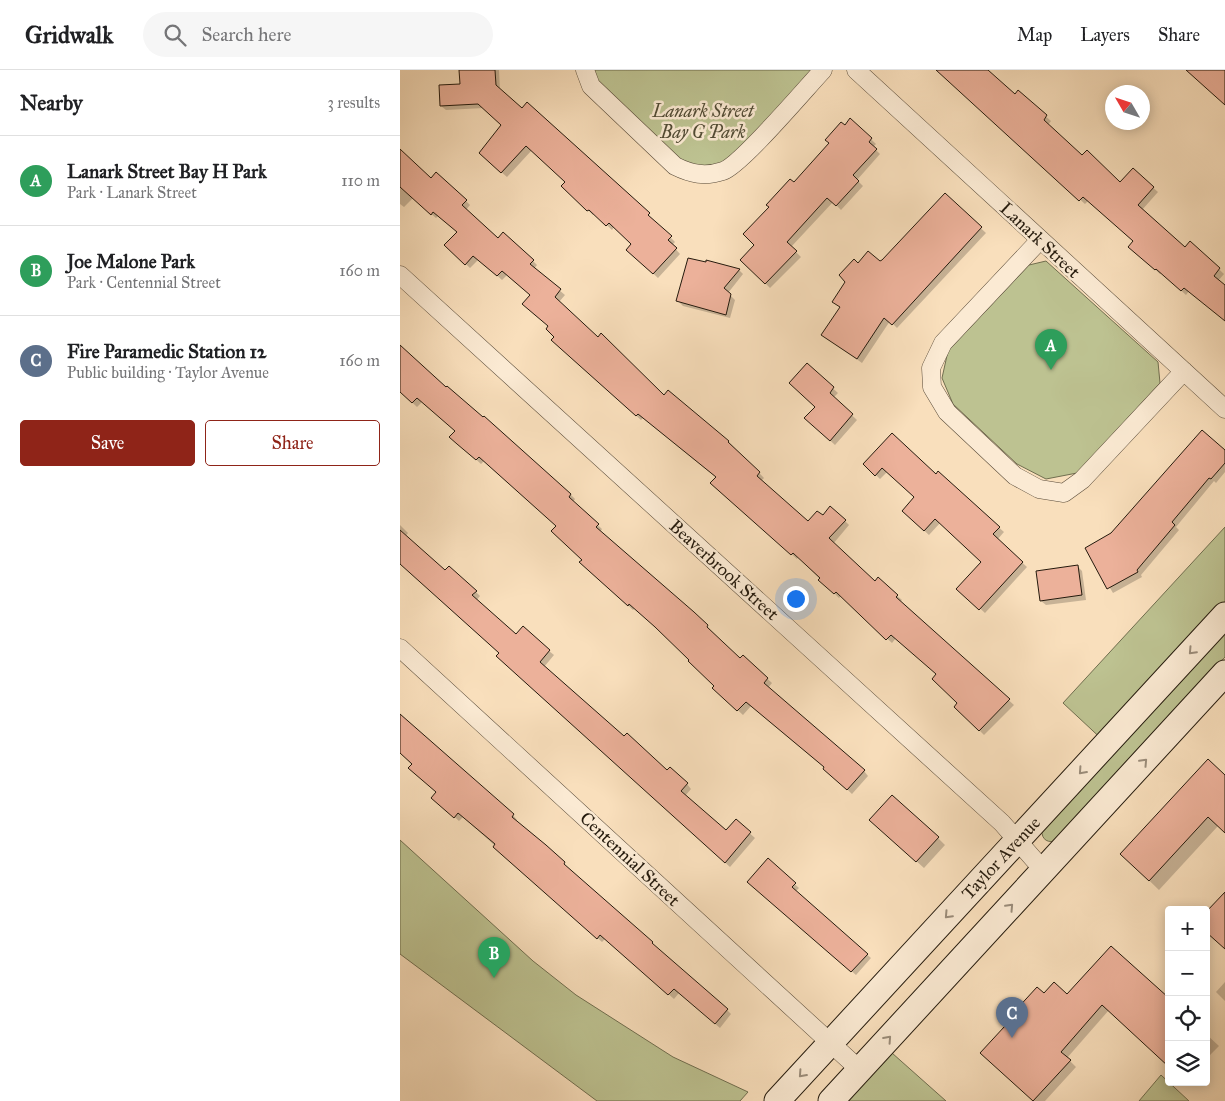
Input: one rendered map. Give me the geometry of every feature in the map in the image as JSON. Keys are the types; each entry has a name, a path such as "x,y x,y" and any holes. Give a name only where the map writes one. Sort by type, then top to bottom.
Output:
{"main road":[{"name":"Taylor Avenue","path":"778,1101 1225,615"},
{"path":"832,1101 1225,673"}],"street":[{"path":"585,70 590,86 675,166 691,174 706,175 725,171 743,156 823,70"},
{"name":"Lanark Street","path":"856,70 1225,409"},
{"path":"1040,240 943,343 930,368 932,387 947,412 1015,476 1039,489 1064,493 1082,480 1184,371"},
{"name":"Beaverbrook Street","path":"400,275 1018,840 1044,870"},
{"name":"Centennial Street","path":"400,648 860,1070"}],"green space":[{"name":"Lanark Street Bay G Park","path":"585,70 823,70 743,156 691,173"},
{"path":"1046,261 1158,362 1160,383 1077,473 1046,479 1017,464 953,404 942,378 948,351 1029,265"},
{"path":"1225,527 1225,615 1107,744 1063,703"},
{"path":"1225,631 1225,657 1057,840 1051,842 1044,839 1042,830"},
{"path":"400,840 533,961 576,995 673,1057 748,1092 740,1101 597,1101 400,954"},
{"path":"883,1045 946,1101 831,1101"},
{"path":"1161,1075 1165,1079 1165,1086 1173,1086 1189,1101 1139,1101"}],"building":[{"path":"459,70 495,70 496,85 522,108 527,102 650,213 648,215 672,236 668,240 677,248 653,274 626,250 631,244 609,223 606,226 589,210 587,211 561,186 565,182 526,146 501,173 479,153 501,125 478,104 440,106 439,85 460,84"},
{"path":"936,70 988,70 1015,94 1018,90 1047,115 1044,120 1082,155 1087,150 1120,182 1133,168 1154,187 1138,205 1185,247 1190,241 1220,268 1214,276 1225,285 1225,321 1184,288 1181,291 1128,247 1133,241 1083,197 1079,201"},
{"path":"1186,70 1225,70 1225,105 1206,88"},
{"path":"850,118 872,138 869,142 877,149 853,175 859,181 836,206 827,198 787,242 797,251 765,284 740,260 754,245 743,234 769,207 766,205 790,179 794,182 829,143 825,140 841,122 845,125"},
{"path":"400,149 431,178 436,172 467,200 462,205 498,238 503,232 534,260 530,264 561,289 555,297 598,337 601,333 664,395 668,390 729,441 760,472 757,476 808,521 817,511 823,515 830,506 846,520 829,538 875,581 878,577 898,595 896,597 1010,699 979,731 954,707 957,703 932,679 936,674 891,635 886,640 836,592 834,594 818,580 820,578 793,553 791,555 710,483 716,477 638,414 636,416 551,340 554,337 546,329 548,326 522,304 530,295 502,271 497,276 473,256 465,265 444,245 457,232 433,212 431,215 400,187"},
{"path":"945,193 982,227 892,325 884,318 857,359 821,335 840,307 832,302 845,282 839,275 854,259 858,263 868,251 880,261 882,260"},
{"path":"688,258 706,262 706,260 740,269 724,288 731,294 726,315 676,301"},
{"path":"400,345 446,387 484,416 571,494 569,497 599,524 596,527 694,612 740,658 743,655 768,678 764,683 865,770 847,790 823,769 824,767 746,702 737,711 712,688 714,686 655,627 629,604 628,606 579,562 582,560 551,531 556,526 479,457 476,460 449,437 455,431 417,398 412,403 400,392"},
{"path":"807,363 834,387 830,393 853,414 830,441 804,418 815,407 789,383"},
{"path":"1202,430 1225,450 1225,463 1211,479 1209,478 1172,522 1175,525 1137,570 1138,572 1107,589 1085,548 1111,533"},
{"path":"892,433 936,474 938,471 1000,527 993,534 1023,562 979,610 956,589 981,562 935,519 924,531 902,511 914,497 882,468 875,476 863,464"},
{"path":"400,530 445,570 449,566 477,591 472,595 516,634 523,626 550,650 540,662 624,736 627,733 667,770 670,767 688,783 681,791 726,830 736,819 751,832 725,863 496,656 499,653 400,564"},
{"path":"1078,565 1082,595 1040,601 1036,571"},
{"path":"400,714 514,814 512,817 546,845 565,862 564,864 728,1009 715,1024 674,989 668,995 600,935 597,939 493,847 495,844 458,813 454,818 431,798 436,792 408,768 412,764 400,753"},
{"path":"1208,759 1225,775 1225,833 1208,817 1149,881 1120,854"},
{"path":"892,795 939,837 916,862 869,820"},
{"path":"768,858 796,883 792,887 868,954 851,972 747,882"},
{"path":"1225,892 1225,949 1210,936 1210,908"},
{"path":"1111,946 1165,994 1165,1063 1102,1005 1061,1052 1071,1060 1033,1101 980,1053 1017,1013 1015,1011 1037,987 1044,993 1054,982 1067,994"}],"place":[{"name":"Lanark Street Bay H Park","path":"1051,370"},
{"name":"Joe Malone Park","path":"494,978"},
{"name":"Fire Paramedic Station 12","path":"1012,1038"}]}
